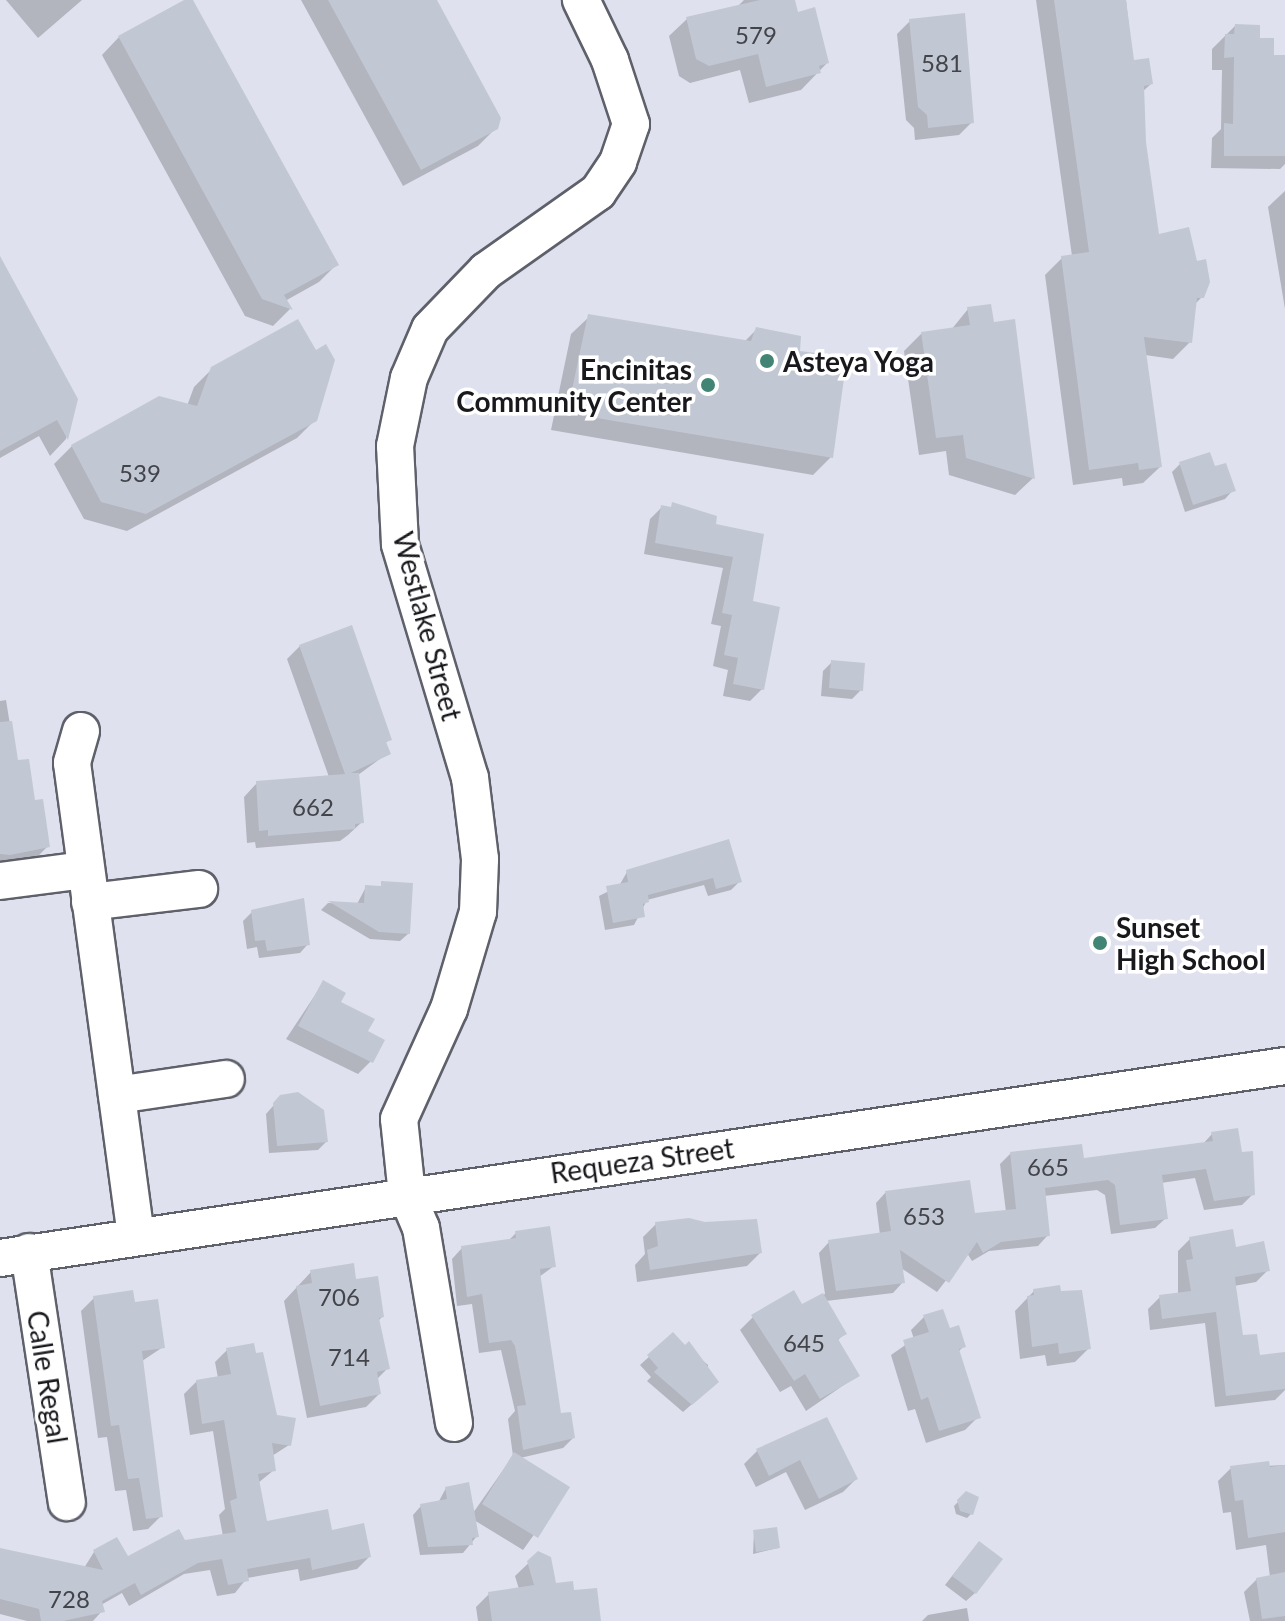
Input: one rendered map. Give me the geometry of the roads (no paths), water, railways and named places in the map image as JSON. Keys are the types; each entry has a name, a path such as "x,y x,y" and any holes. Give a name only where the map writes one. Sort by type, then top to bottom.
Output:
{"street":[{"name":"Westlake Street","path":"454,1423 421,1228 407,1195 399,1119 449,1009 478,912 480,859 470,778 400,544 395,446 409,378 430,329 486,271 598,192 618,162 631,124 610,60 581,0"},
{"path":"81,731 72,763 136,1236"},
{"path":"0,881 199,889"},
{"name":"Requeza Street","path":"15,1255 1285,1066"},
{"path":"117,1095 226,1079"},
{"name":"Calle Regal","path":"15,1255 67,1502"}],"place":[{"name":"Asteya Yoga","path":"767,361"},
{"name":"Encinitas Community Center","path":"708,385"},
{"name":"Sunset High School","path":"1100,943"}]}
